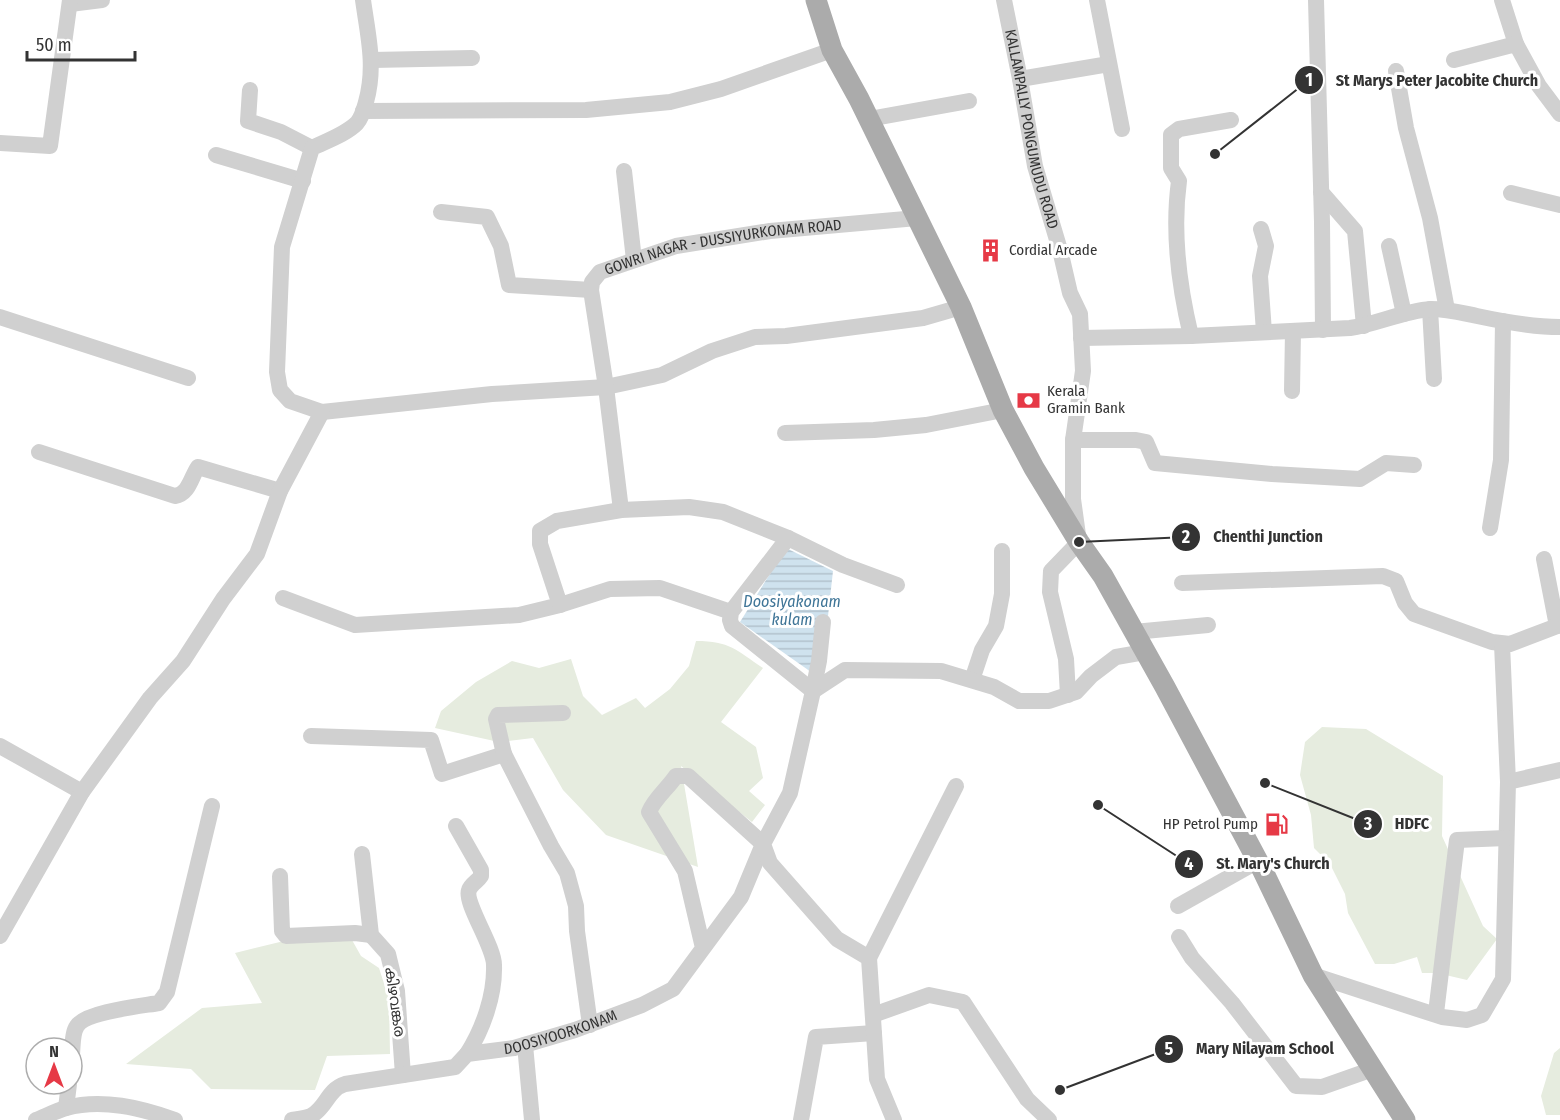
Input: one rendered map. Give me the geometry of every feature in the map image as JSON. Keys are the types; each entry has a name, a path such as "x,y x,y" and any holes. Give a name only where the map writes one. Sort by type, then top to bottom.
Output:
{"main road":[{"path":"816,0 832,50 869,119 960,307 1003,410 1034,468 1079,542 1103,576 1145,652 1258,861 1313,975 1405,1120"}],"street":[{"path":"0,143 50,146 70,2 102,0"},
{"path":"363,0 372,60 371,84 363,111 356,124 312,148 282,247 277,372 280,390 290,401 322,412 492,394 606,387 662,375 712,351 756,337 786,336 923,318 960,307"},
{"name":"KALLAMPALLY PONGUMUDU ROAD","path":"1004,0 1035,166 1070,293 1080,314 1083,371 1073,440 1073,499 1079,542"},
{"path":"1097,0 1122,129"},
{"path":"1316,0 1323,330"},
{"path":"1502,0 1516,44 1539,86 1560,114"},
{"path":"1454,60 1516,44"},
{"path":"363,111 586,110 670,102 721,89 832,50"},
{"path":"372,60 472,58"},
{"path":"1020,79 1109,64"},
{"path":"1396,70 1406,128 1430,218 1447,310"},
{"path":"250,90 248,121 281,132 312,148"},
{"path":"869,119 969,101"},
{"path":"1191,336 1183,300 1178,253 1179,181 1171,168 1171,135 1179,129 1231,120"},
{"path":"216,155 303,181"},
{"path":"624,171 634,260"},
{"path":"1321,192 1355,231 1364,326"},
{"path":"1511,193 1560,205"},
{"path":"441,212 487,218 501,246 509,285 591,290"},
{"name":"GOWRI NAGAR - DUSSIYURKONAM ROAD","path":"621,510 591,290 592,282 600,272 676,246 770,231 917,218"},
{"path":"1261,229 1266,246 1260,276 1264,332"},
{"path":"1389,246 1404,314"},
{"path":"1430,309 1434,378"},
{"path":"1081,338 1323,330 1364,326 1430,309 1447,310 1532,326 1560,327"},
{"path":"0,317 188,378"},
{"path":"1490,528 1501,460 1503,321"},
{"path":"1292,391 1293,330"},
{"path":"785,433 926,425 1003,410"},
{"path":"0,936 82,792 150,698 183,661 223,599 257,555 280,491 322,412"},
{"path":"1073,440 1136,440 1146,442 1155,463 1272,474 1360,479 1386,463 1414,465"},
{"path":"39,452 175,496 185,491 198,467 280,491"},
{"path":"561,605 540,544 540,531 557,521 621,510 689,507 723,512 788,538 843,565 897,585"},
{"path":"788,538 731,612 730,620 732,626 813,691"},
{"path":"1068,695 1066,659 1050,592 1051,571 1079,542"},
{"path":"972,680 982,650 996,626 1002,594 1002,551"},
{"path":"1182,583 1383,576 1396,581 1405,603 1414,614 1502,644 1510,644 1558,625 1544,559"},
{"path":"283,598 356,625 519,615 561,605 610,589 660,588 731,612"},
{"path":"763,844 790,793 819,661 823,622"},
{"path":"1134,632 1208,625"},
{"path":"1313,975 1436,1013 1442,1017 1467,1020 1482,1015 1503,979 1508,782 1502,644"},
{"path":"813,691 845,670 941,671 994,687 1019,701 1049,701 1076,692 1090,676 1116,657 1145,652"},
{"path":"563,713 498,715 496,719 504,754 567,873 576,906 577,931 590,1024"},
{"path":"311,735 431,740 442,774 504,754"},
{"path":"0,746 82,792"},
{"path":"1508,782 1560,770"},
{"path":"703,948 684,871 649,812 676,776 688,776 763,844 770,863 837,939 868,958"},
{"path":"894,1120 877,1079 868,958 956,786"},
{"path":"74,1036 77,1025 83,1020 94,1015 159,1003 167,992 212,806"},
{"path":"456,826 481,870 481,876 471,886 468,895 489,943 494,965 482,1028 467,1054"},
{"path":"1436,1013 1457,840 1506,838"},
{"name":"DOOSIYOORKONAM","path":"292,1120 311,1116 323,1105 335,1087 455,1066 467,1054 525,1045 642,1005 673,989 741,897 763,844"},
{"path":"280,876 282,931 286,936 355,933 371,935 362,854"},
{"path":"1178,906 1258,861"},
{"name":"കിഴവങ്കര","path":"371,935 388,954 397,991 404,1076"},
{"path":"1179,937 1192,958 1232,1003 1296,1086 1322,1088 1373,1070"},
{"path":"873,1015 929,995 963,1002 1027,1099 1049,1120"},
{"path":"801,1120 816,1037 874,1034"},
{"path":"525,1045 532,1120"},
{"path":"66,1108 68,1096"},
{"path":"36,1120 66,1108 95,1104 142,1108 175,1120"}],"shaded area":[{"path":"696,641 725,645 763,668 721,722 756,747 763,778 749,791 765,805 752,822 681,766 698,867 606,835 563,790 533,738 499,742 435,728 441,711 476,682 512,661 539,668 571,659 583,696 602,715 636,698 645,708 670,689 689,666"},
{"path":"1322,727 1366,729 1443,776 1442,836 1483,926 1497,939 1467,980 1437,973 1422,973 1417,957 1394,964 1375,964 1348,913 1345,894 1330,864 1314,848 1311,815 1300,775 1305,742"},
{"path":"352,940 361,956 379,968 389,999 390,1054 327,1056 315,1090 211,1089 191,1069 126,1064 202,1008 262,1003 235,953 284,941"},
{"path":"1560,1048 1560,1115 1546,1115 1541,1096 1554,1053"}],"water":[{"name":"Doosiyakonam kulam","path":"786,548 833,571 821,679 740,622"}],"place":[{"name":"St Marys Peter Jacobite Church","path":"1215,154"},
{"name":"Cordial Arcade","path":"991,250"},
{"name":"Kerala Gramin Bank","path":"1029,400"},
{"name":"Chenthi Junction","path":"1079,542"},
{"name":"HDFC","path":"1265,783"},
{"name":"St. Mary's Church","path":"1098,805"},
{"name":"HP Petrol Pump","path":"1276,824"},
{"name":"Mary Nilayam School","path":"1060,1090"}]}
